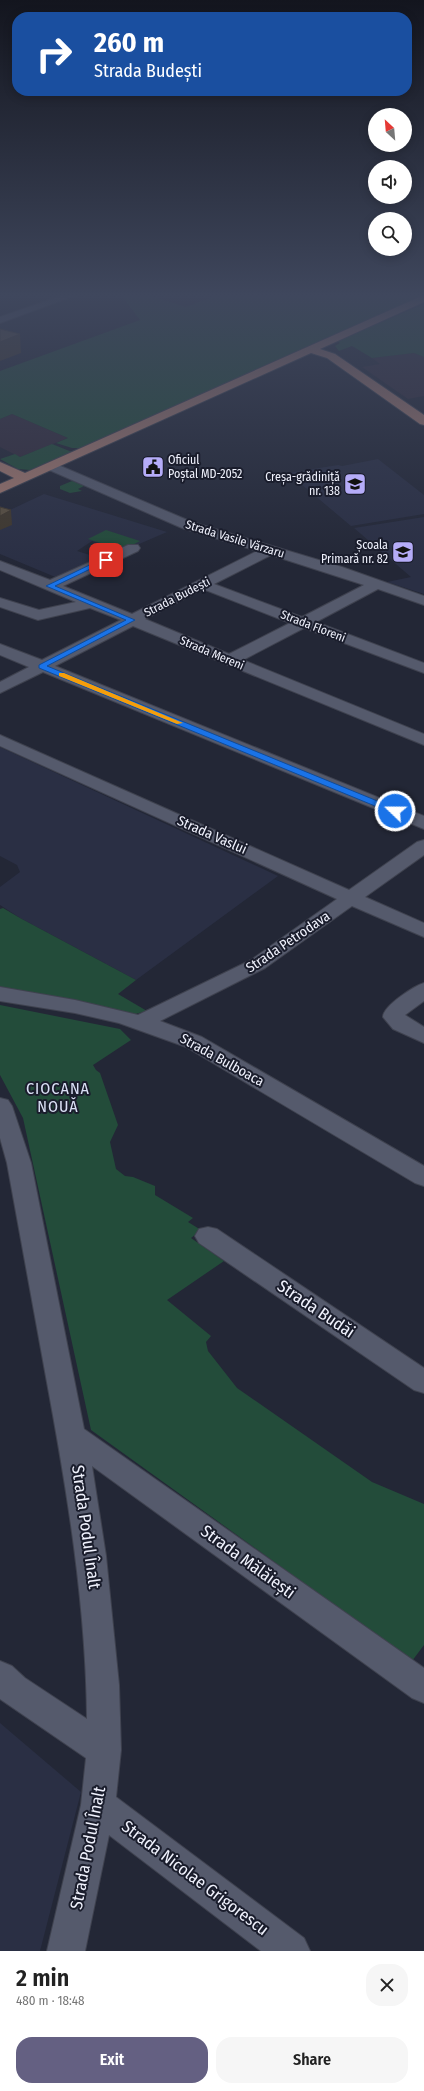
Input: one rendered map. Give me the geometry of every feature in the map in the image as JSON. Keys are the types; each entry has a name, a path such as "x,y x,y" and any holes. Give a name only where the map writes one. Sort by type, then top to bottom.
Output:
{"main road":[{"path":"0,489 228,386"},
{"path":"374,386 424,421"},
{"path":"0,466 25,478"}],"street":[{"name":"Strada Vasile Vărzaru","path":"51,466 182,523 337,570 424,601"},
{"path":"50,586 133,548"},
{"name":"Strada Budești","path":"0,688 269,550"},
{"name":"Strada Mereni","path":"3,569 50,586 424,740"},
{"name":"Strada Floreni","path":"202,584 424,668"},
{"path":"230,660 305,623 377,584"},
{"path":"0,602 38,615 91,603"},
{"path":"0,649 424,823"},
{"name":"Strada Vaslui","path":"0,740 424,931"},
{"name":"Strada Petrodava","path":"142,1021 258,964 424,846"},
{"path":"424,990 394,1013 394,1017 401,1024 424,1036"},
{"name":"Strada Bulboaca","path":"0,994 142,1021 194,1042 424,1177"},
{"name":"Strada Podul Înalt","path":"0,1106 10,1132 19,1163 81,1486 95,1587 103,1685 104,1750 98,1805 66,1951"},
{"name":"Strada Budăi","path":"208,1236 424,1382"},
{"name":"Strada Mălăiești","path":"72,1436 424,1687"},
{"path":"0,1678 13,1689 104,1750"},
{"name":"Strada Nicolae Grigorescu","path":"98,1805 291,1951"}],"shaded area":[{"path":"389,386 424,386 424,396 408,399"},
{"path":"12,414 68,438 20,457 0,447 0,419"},
{"name":"Creșa-grădiniță nr. 138","path":"378,459 424,495 424,514 351,526 288,473 338,465 342,466"},
{"path":"44,494 167,532 123,551 92,541 77,551 103,559 60,579 0,554 0,506 10,510"},
{"name":"Școala Primară nr. 82","path":"424,517 424,594 387,582 411,577 354,528"},
{"path":"0,747 278,876 136,980 20,918 0,905 0,887 20,872 17,865 0,856"},
{"path":"0,1723 81,1792 40,1951 0,1951"}],"green space":[{"path":"0,386 220,386 82,448 72,448 56,443 68,438 12,414 0,419"},
{"path":"52,444 72,452 30,470 18,469 0,459 15,454 20,457"},
{"path":"72,481 86,485 78,489 82,491 70,493 60,489 60,486"},
{"path":"106,530 140,541 123,550 88,539"},
{"path":"3,908 136,980 118,994 147,1011 135,1014 0,987 0,909"},
{"path":"0,1005 120,1029 131,1040 93,1065 100,1073 118,1125 110,1142 116,1169 125,1176 133,1177 155,1186 155,1195 193,1218 188,1222 201,1230 191,1238 224,1261 167,1300 211,1336 206,1342 208,1351 237,1388 372,1482 424,1504 424,1645 412,1661 91,1430 23,1118 0,1075"}],"building":[{"path":"0,507 11,510 0,516"}],"slow traffic":[{"path":"62,675 179,723"}],"place":[{"name":"Oficiul Poștal MD-2052","path":"153,467"},
{"name":"Creșa-grădiniță nr. 138","path":"355,484"},
{"name":"Școala Primară nr. 82","path":"403,552"}],"district":[{"name":"CIOCANA NOUĂ","path":"58,1097"}],"route":[{"path":"106,560 50,586 132,620 42,667 395,811"}]}
